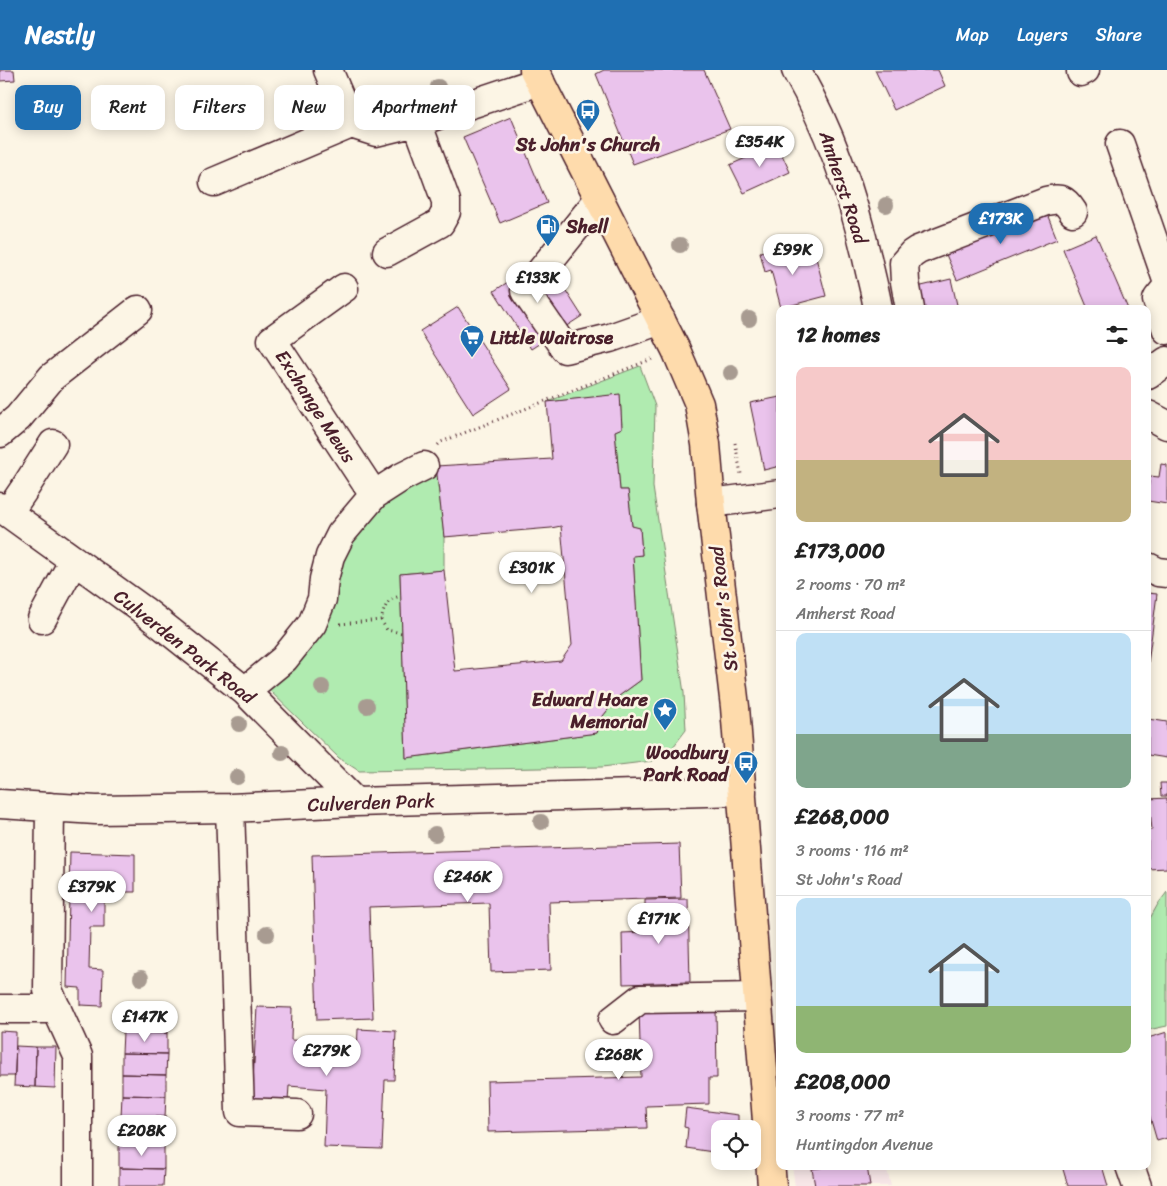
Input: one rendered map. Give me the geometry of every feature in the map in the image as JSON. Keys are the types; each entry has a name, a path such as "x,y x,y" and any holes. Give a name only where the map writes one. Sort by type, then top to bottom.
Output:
{"highway":[{"name":"St John's Road","path":"537,76 676,350 699,404 706,444 735,707 758,997 773,1098 772,1186"}],"street":[{"path":"328,70 351,124"},
{"name":"Amherst Road","path":"796,70 820,117 845,180 865,248 877,305"},
{"path":"475,100 537,76"},
{"path":"214,182 351,124 354,125"},
{"path":"370,130 376,132 384,130"},
{"path":"387,252 440,223 446,212 444,194 420,130"},
{"path":"1120,144 1167,280"},
{"path":"909,305 904,263 918,250 1057,198 1062,199 1068,204 1073,212"},
{"path":"599,199 525,291 565,349 610,338 661,320"},
{"path":"1167,287 1158,300 1167,330"},
{"name":"Exchange Mews","path":"344,288 272,340 374,495"},
{"path":"0,433 18,418 52,377 138,310"},
{"path":"1151,373 1167,361"},
{"path":"1151,417 1167,426"},
{"path":"4,510 23,491 53,444"},
{"path":"245,691 284,659 312,624 322,598 324,579 330,556 341,534 374,495 402,476 424,466"},
{"path":"711,503 776,495"},
{"name":"Culverden Park Road","path":"4,510 143,610 245,691 355,802"},
{"path":"42,618 74,560"},
{"path":"1151,568 1167,573"},
{"name":"Culverden Park","path":"0,804 96,810 230,808 355,802 742,791"},
{"path":"50,807 48,990 78,1056 78,1186"},
{"path":"230,808 240,1112 297,1114"},
{"path":"613,1020 640,999 758,997"},
{"path":"0,1009 57,1009"},
{"path":"1131,1170 1137,1186"}],"path":[{"path":"424,466 441,442 676,350"},
{"path":"401,596 394,597 386,604 381,620 387,630 402,633"},
{"path":"312,624 332,625 381,620"}],"shaded area":[{"path":"793,1170 887,1170 891,1186 795,1186"}],"green space":[{"path":"640,366 655,406 653,487 684,693 686,730 670,751 652,761 602,767 359,771 339,758 267,688 322,618 345,556 368,517 401,489 436,466 444,537 444,570 400,574 406,758 597,733 603,716 619,696 641,680 633,556 642,555 640,529 632,526 628,490 620,490 615,431 622,428 620,395 547,402"},
{"path":"1167,892 1167,1026 1151,1029 1151,917"}],"building":[{"path":"0,70 14,70 15,80 0,81"},
{"path":"604,70 704,70 730,129 633,164 596,74"},
{"path":"875,70 938,70 945,86 894,110"},
{"path":"511,117 547,203 500,223 463,137"},
{"path":"777,144 790,172 744,193 730,165"},
{"path":"1045,209 1057,239 957,280 944,250"},
{"path":"1096,235 1126,305 1086,305 1063,249"},
{"path":"793,243 797,260 815,254 826,296 792,305 780,305 771,270 765,272 760,252"},
{"path":"545,258 582,316 531,349 494,291"},
{"path":"951,279 957,305 918,305 913,288"},
{"path":"458,307 511,389 473,414 420,331"},
{"path":"620,394 622,428 615,431 620,490 628,490 632,526 640,528 642,555 633,556 641,680 619,696 603,716 597,733 406,758 400,574 444,570 455,671 561,661 572,645 561,526 444,537 436,466 552,459 547,402"},
{"path":"776,398 776,467 764,470 750,403"},
{"path":"1161,464 1167,465 1167,504 1151,501 1151,476 1159,477"},
{"path":"1151,593 1157,594 1151,641"},
{"path":"1151,719 1167,722 1167,758 1151,755"},
{"path":"1160,783 1167,783 1167,796 1161,796"},
{"path":"1167,798 1167,868 1151,869 1151,799"},
{"path":"679,844 681,898 549,902 551,970 491,972 489,903 369,907 373,1018 317,1020 312,855"},
{"path":"70,852 135,854 135,892 104,892 104,927 90,927 89,969 103,970 102,1006 80,1005 80,988 67,987"},
{"path":"688,899 690,982 623,984 622,933 645,932 645,900"},
{"path":"257,1007 292,1008 291,1040 336,1043 336,1052 357,1053 358,1029 396,1031 394,1080 385,1080 382,1149 324,1147 326,1089 289,1086 288,1101 252,1100"},
{"path":"716,1007 717,1078 709,1078 709,1104 646,1106 647,1128 488,1132 487,1081 641,1077 639,1009"},
{"path":"123,1009 168,1010 167,1033 123,1032"},
{"path":"0,1031 16,1032 15,1076 0,1076"},
{"path":"123,1032 167,1033 167,1054 122,1053"},
{"path":"1167,1032 1167,1138 1157,1141 1151,1120 1151,1037"},
{"path":"16,1046 36,1047 35,1087 14,1086"},
{"path":"36,1047 56,1047 55,1088 35,1087"},
{"path":"122,1053 167,1054 166,1075 122,1074"},
{"path":"122,1074 166,1075 166,1096 122,1095"},
{"path":"122,1095 166,1096 165,1117 121,1117"},
{"path":"686,1108 738,1115 738,1120 711,1120 711,1152 686,1148 688,1128 684,1127"},
{"path":"121,1117 165,1117 165,1141 120,1140"},
{"path":"119,1145 164,1145 164,1169 119,1168"},
{"path":"119,1168 164,1169 163,1186 119,1186"},
{"path":"812,1170 868,1170 870,1186 815,1186"},
{"path":"1063,1170 1103,1170 1108,1186 1068,1186"}],"place":[{"name":"St John's Church","path":"588,132"},
{"name":"Shell","path":"548,247"},
{"name":"Little Waitrose","path":"472,358"},
{"name":"Edward Hoare Memorial","path":"665,731"},
{"name":"Woodbury Park Road","path":"746,784"}]}
